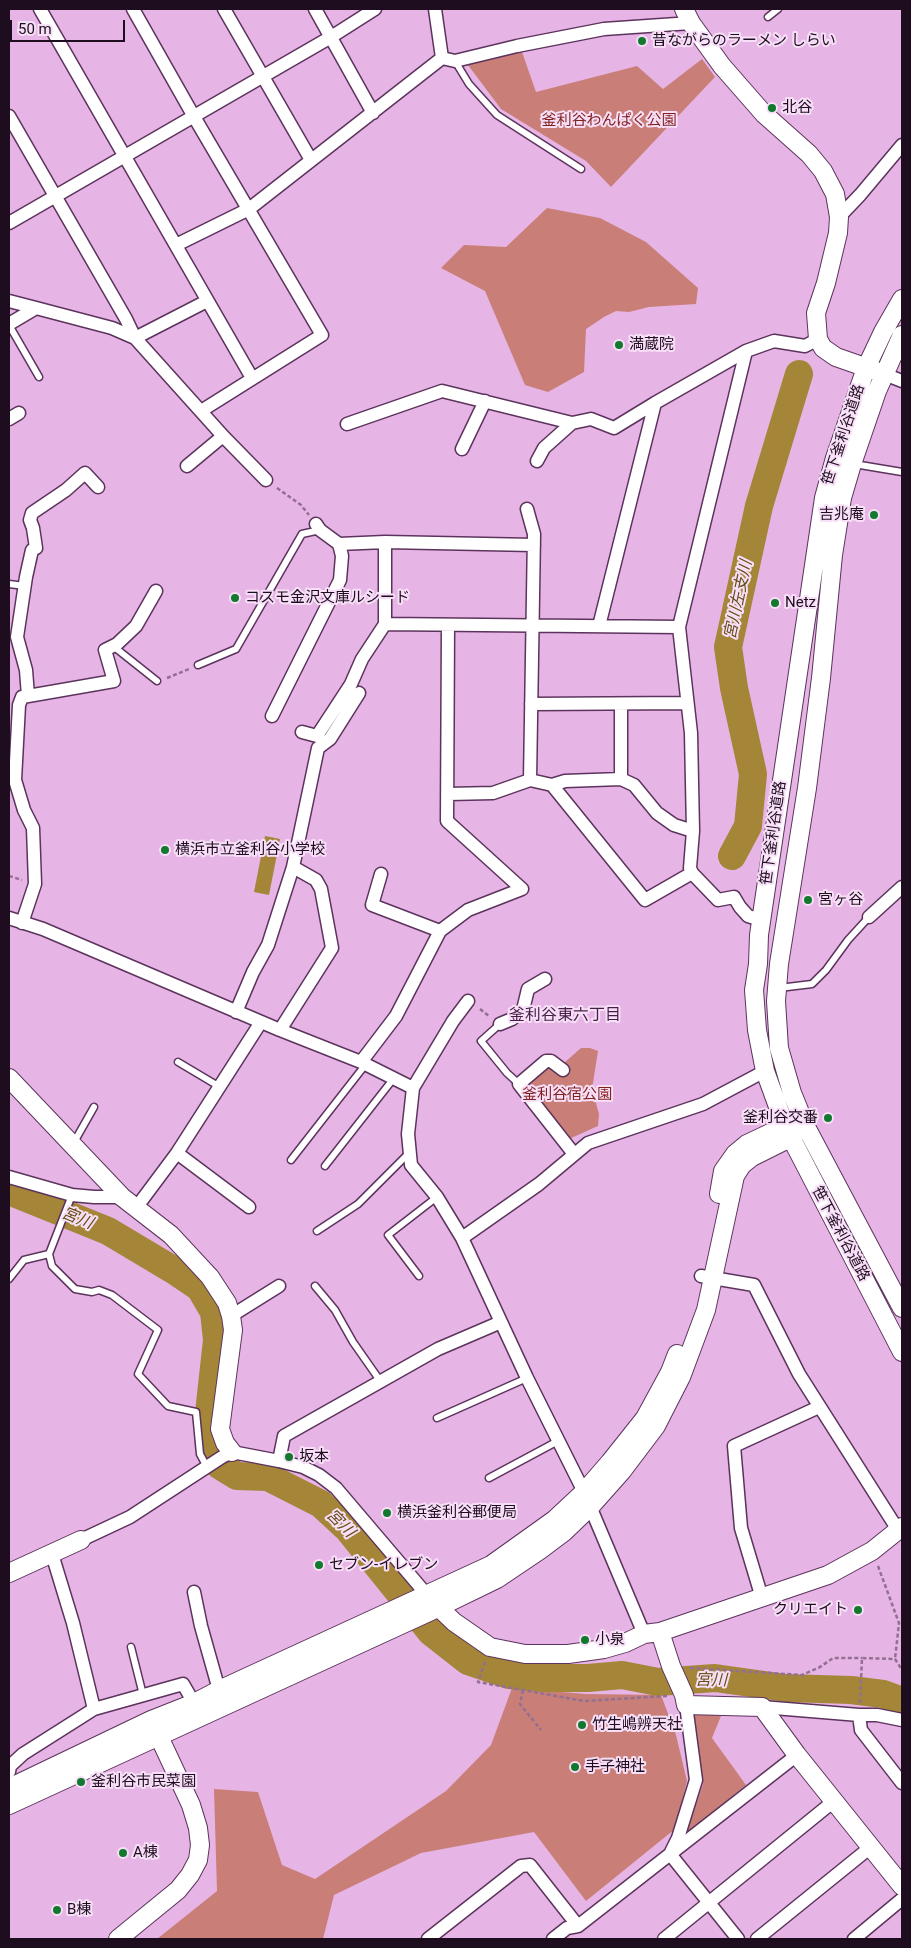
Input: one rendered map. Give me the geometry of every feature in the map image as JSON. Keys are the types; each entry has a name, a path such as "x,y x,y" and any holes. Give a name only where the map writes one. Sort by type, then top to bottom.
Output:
{"street":[{"path":"40,9 252,378"},
{"path":"133,9 322,335 201,411"},
{"path":"224,9 311,160"},
{"path":"315,9 373,113"},
{"path":"9,223 331,37 375,9"},
{"path":"435,9 442,58"},
{"path":"442,58 455,61 604,28 687,16 722,66 764,114 810,154 823,171 835,194 838,233 834,254 816,313 818,339 823,348 836,356 902,381"},
{"path":"176,245 249,208 442,58"},
{"path":"9,116 126,319 135,338 223,436 266,480"},
{"path":"838,217 860,195 902,146"},
{"name":"笹下釜利谷道路","path":"902,299 883,332 866,368 835,458 824,498 761,920 754,990 757,1030 765,1071 787,1132 902,1352"},
{"path":"9,301 112,328 135,338"},
{"path":"135,338 207,301"},
{"path":"9,324 36,308"},
{"name":"笹下釜利谷道路","path":"902,335 884,374 842,498 833,555 821,678 809,770 779,964 776,1001 779,1048 792,1093 805,1125 902,1308"},
{"path":"537,461 544,448 572,423 591,418 614,428 746,351 774,341 805,346 818,339"},
{"path":"746,351 679,627 686,703 691,733 693,831 690,868 692,873 718,900 734,897 748,916 761,920"},
{"path":"347,424 442,391 572,423"},
{"path":"462,449 485,401"},
{"path":"599,626 655,403"},
{"path":"187,466 223,436"},
{"path":"28,696 26,670 18,636 32,550 36,548 34,528 30,520 32,513 66,490 85,472 98,487"},
{"path":"527,509 534,534 530,780"},
{"path":"272,716 340,580 342,556 339,544 318,527"},
{"path":"339,544 385,542 534,545"},
{"path":"302,732 317,736 342,699 351,684 362,658 385,624 385,542"},
{"path":"22,923 34,884 33,828 24,810 15,780 19,705 22,698 28,696 114,681 105,650 113,646 136,626 156,591"},
{"path":"385,624 679,627"},
{"path":"364,1063 396,1016 440,932 468,910 522,889 447,821 448,625"},
{"path":"236,1012 253,972 268,946 293,867 318,748 330,739 360,694"},
{"path":"531,704 686,703"},
{"path":"621,704 621,779"},
{"path":"448,794 493,793 530,780 552,785 565,781 621,779 634,785 657,813 668,821 693,831"},
{"path":"552,785 645,900 692,873"},
{"path":"280,1030 332,948 321,889 316,880 293,867"},
{"path":"381,874 372,905 440,932"},
{"path":"869,918 902,887"},
{"path":"9,918 43,929 236,1012 364,1063 413,1088"},
{"path":"500,1024 512,1019 523,1010 528,989 545,979"},
{"path":"468,1001 453,1021 413,1088 408,1134 412,1166 437,1197 462,1238 527,1378 652,1633 671,1666 685,1700 696,1780 678,1838 670,1854"},
{"path":"136,1208 177,1154 260,1022"},
{"path":"563,1070 550,1061 546,1061 519,1084 574,1154"},
{"path":"462,1238 539,1184 588,1143 703,1104 765,1071"},
{"path":"9,1078 122,1197 171,1235 210,1277 227,1303 232,1316 233,1330 227,1385 220,1420 227,1455"},
{"path":"9,1806 159,1736 400,1616 428,1603 497,1579 564,1532 610,1462 645,1418 670,1372 707,1277 735,1176 742,1165 752,1157 787,1132 805,1125"},
{"path":"177,1154 248,1207"},
{"path":"9,1177 72,1195 122,1197"},
{"path":"9,1573 130,1517 227,1455 279,1461 319,1475 336,1488 428,1603 490,1647 525,1654 568,1654 604,1649 828,1575 872,1551 900,1529 799,1374 754,1285 707,1277"},
{"path":"232,1316 279,1286"},
{"path":"279,1461 284,1436 438,1349 501,1322"},
{"path":"762,1598 741,1528 734,1446 820,1407"},
{"path":"52,1554 71,1616 94,1709"},
{"path":"194,1592 201,1626 219,1690"},
{"path":"9,1788 151,1720 194,1703 219,1690 400,1616"},
{"path":"9,1772 10,1766 23,1754 94,1709 184,1684 194,1703"},
{"path":"685,1700 859,1716 878,1715 902,1720"},
{"path":"762,1707 797,1755 872,1846 902,1886"},
{"path":"859,1716 862,1730 902,1783"},
{"path":"118,1939 165,1903 190,1875 198,1860 200,1845 196,1820 191,1805 151,1720"},
{"path":"553,1939 567,1928 578,1926 797,1755"},
{"path":"664,1939 834,1800"},
{"path":"757,1939 872,1846"},
{"path":"670,1854 738,1939"},
{"path":"428,1939 521,1866 530,1865 578,1926"},
{"path":"854,1939 902,1899"}],"lane":[{"path":"768,17 778,9"},
{"path":"455,61 469,84 497,115 580,169"},
{"path":"9,324 39,377"},
{"path":"852,464 902,472"},
{"path":"198,666 236,649 302,534 318,527"},
{"path":"9,584 25,586"},
{"path":"113,646 157,682"},
{"path":"318,748 341,711 342,699"},
{"path":"778,988 812,984 826,970 848,940 869,918"},
{"path":"500,1024 481,1041 507,1073 519,1084"},
{"path":"178,1062 220,1087"},
{"path":"291,1160 364,1063"},
{"path":"325,1166 394,1078"},
{"path":"72,1145 94,1107"},
{"path":"317,1231 358,1204 410,1152"},
{"path":"72,1195 49,1254 52,1266 75,1288 92,1292 99,1290 112,1295 158,1330 138,1374 168,1406 196,1412 200,1454 209,1466"},
{"path":"419,1276 388,1235 437,1197"},
{"path":"9,1279 24,1260 49,1254"},
{"path":"315,1286 336,1310 353,1342 381,1382"},
{"path":"437,1418 527,1378"},
{"path":"489,1478 558,1441"},
{"path":"130,1647 143,1695"}],"path":[{"path":"266,480 301,505 318,527"},
{"path":"157,682 198,666"},
{"path":"468,1001 500,1024"},
{"path":"872,1551 898,1623 895,1659 902,1670"},
{"path":"486,1657 478,1682 584,1701 685,1700"},
{"path":"671,1666 802,1675 834,1658 895,1659"},
{"path":"859,1716 862,1658"},
{"path":"523,1690 520,1704 541,1730"}],"green space":[{"name":"釜利谷わんぱく公園","path":"521,49 536,92 637,66 663,89 702,59 715,77 611,187 586,161 501,109 468,65"},
{"path":"547,208 600,218 646,242 698,288 696,304 649,307 629,312 616,311 586,329 584,372 548,392 525,385 485,291 441,268 464,245 506,247"},
{"name":"釜利谷宿公園","path":"581,1048 590,1048 598,1051 592,1089 599,1114 598,1126 569,1139 526,1085 547,1068 556,1070"},
{"path":"512,1688 586,1694 661,1695 676,1735 687,1781 675,1829 586,1901 534,1832 421,1853 334,1895 323,1939 157,1939 217,1891 214,1789 258,1792 282,1865 315,1879 446,1791 491,1745"},
{"path":"692,1712 721,1716 712,1738 746,1785 686,1834 703,1784"}],"shaded area":[{"path":"265,836 280,839 269,895 254,892"}],"waterway":[{"name":"宮川左支川","path":"732,856 748,826 753,774 734,688 728,647 759,506 799,374"},
{"name":"宮川","path":"9,1191 108,1231 200,1288 214,1312 217,1340 208,1422 209,1444 219,1465 237,1476 268,1477 321,1504 348,1529 431,1632 468,1661 509,1675 545,1678 588,1678 622,1675 658,1682 715,1678 786,1688 851,1690 883,1694 902,1701"}],"place":[{"name":"昔ながらのラーメン しらい","path":"642,41"},
{"name":"北谷","path":"772,108"},
{"name":"満蔵院","path":"619,345"},
{"name":"吉兆庵","path":"874,515"},
{"name":"コスモ金沢文庫ルシード","path":"235,598"},
{"name":"Netz","path":"775,603"},
{"name":"横浜市立釜利谷小学校","path":"165,850"},
{"name":"宮ヶ谷","path":"808,900"},
{"name":"釜利谷交番","path":"828,1118"},
{"name":"坂本","path":"289,1457"},
{"name":"横浜釜利谷郵便局","path":"387,1513"},
{"name":"セブン-イレブン","path":"319,1565"},
{"name":"クリエイト","path":"858,1610"},
{"name":"小泉","path":"585,1640"},
{"name":"竹生嶋辨天社","path":"582,1725"},
{"name":"手子神社","path":"575,1767"},
{"name":"釜利谷市民菜園","path":"81,1782"},
{"name":"A棟","path":"123,1853"},
{"name":"B棟","path":"57,1910"}],"district":[{"name":"釜利谷東六丁目","path":"565,1016"}]}
